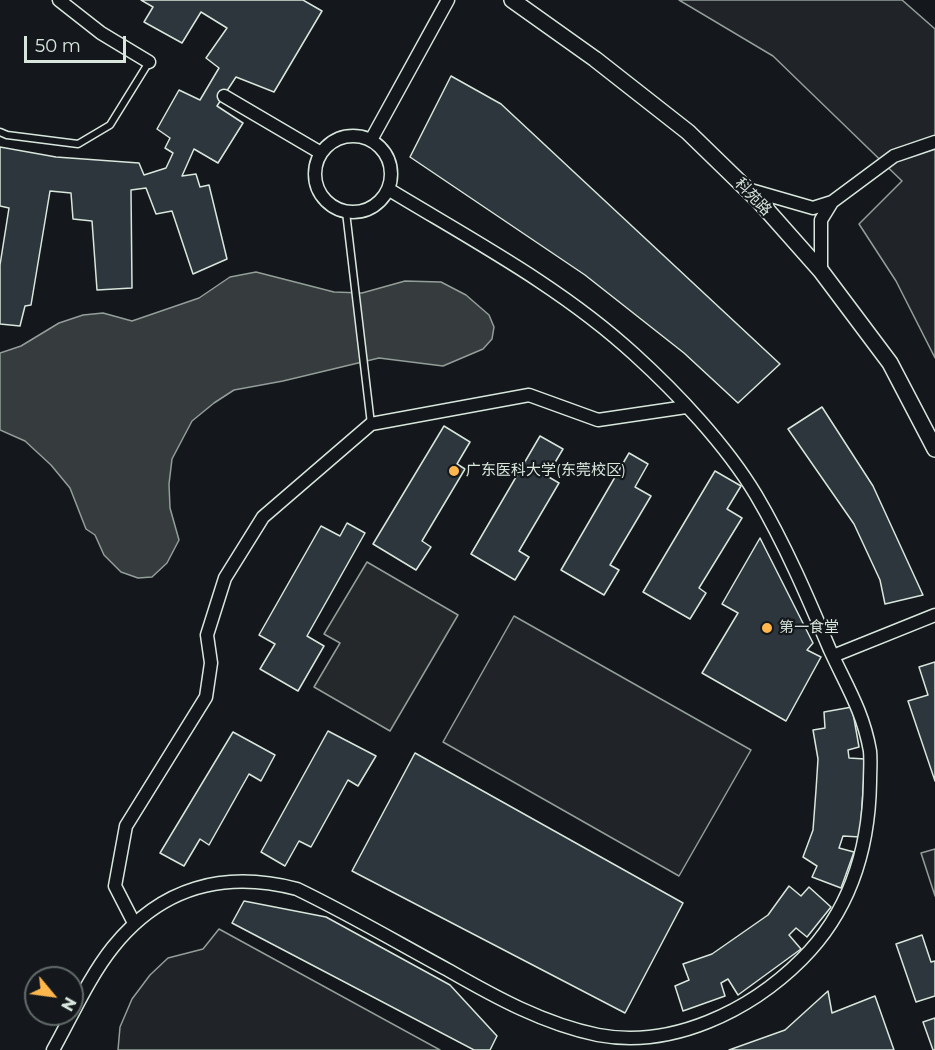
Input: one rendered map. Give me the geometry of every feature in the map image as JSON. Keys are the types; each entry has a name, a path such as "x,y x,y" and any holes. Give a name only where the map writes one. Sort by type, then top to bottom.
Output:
{"street":[{"path":"59,0 101,33 149,62"},
{"path":"371,140 448,0"},
{"name":"科苑路","path":"512,0 595,59 688,132 747,189 821,271 890,363 935,449"},
{"path":"224,96 321,153"},
{"path":"354,135 371,140 388,158 391,176 388,189 374,205 363,211 346,212 329,204 319,192 314,174 321,153 326,146 338,138 354,135"},
{"path":"747,189 813,208 832,202 894,156 935,142"},
{"path":"52,1050 111,949 134,923 181,892 211,883 268,881 297,889 329,904 492,995 562,1024 598,1035 633,1038 669,1035 701,1025 733,1010 767,989 812,949 832,922 858,864 867,834 870,753 855,696 833,656 756,495 734,463 686,407 634,354 583,311 524,270 388,189"},
{"path":"821,271 821,220 832,202"},
{"path":"134,923 115,886 126,826 206,697 211,663 207,635 225,578 263,517 371,424 529,395 598,420 686,407"},
{"path":"833,656 935,615"}],"lane":[{"path":"0,132 7,135 78,144 110,125 149,62"},
{"path":"346,212 371,424"}],"shaded area":[{"path":"679,0 902,0 935,29 935,358 896,281 859,224 902,181 773,56"},
{"path":"256,272 334,292 362,293 405,281 441,282 466,295 489,315 494,327 492,339 483,349 443,366 379,358 234,390 192,421 172,459 169,484 170,508 179,540 167,563 152,577 138,578 121,572 104,555 95,535 86,529 70,488 51,465 25,441 0,430 0,353 21,346 59,323 83,315 103,313 132,321 199,298 230,277"},
{"path":"367,562 458,615 390,731 314,687 340,643 324,634"},
{"path":"514,616 751,750 679,876 443,742"},
{"path":"935,849 935,896 921,853"},
{"path":"219,929 440,1050 118,1050 120,1027 132,999 150,975 168,958 203,949"}],"building":[{"path":"141,0 303,0 322,11 274,92 236,77 217,106 243,123 218,163 194,149 182,176 196,174 200,187 209,185 227,259 193,274 172,211 156,214 146,188 131,190 132,288 97,290 92,221 73,219 71,193 50,191 31,305 25,306 20,326 0,324 0,265 9,208 0,206 0,147 56,157 139,163 144,175 166,168 173,153 165,148 170,138 157,129 179,90 200,100 219,68 206,58 227,28 201,12 182,43 144,22 153,7"},
{"path":"451,76 501,104 780,364 738,403 684,353 585,275 410,157"},
{"path":"822,407 873,486 923,595 885,604 880,580 854,524 788,429"},
{"path":"444,426 470,442 457,464 465,469 422,541 431,547 416,570 373,544"},
{"path":"540,436 563,449 547,476 559,483 519,551 529,557 515,580 471,554"},
{"path":"629,453 648,464 635,487 651,496 610,565 619,570 604,595 561,570"},
{"path":"715,471 741,486 727,509 742,518 699,588 706,593 690,619 643,592"},
{"path":"347,523 365,533 307,636 324,646 298,691 260,669 275,644 259,635 321,526 340,536"},
{"name":"第一食堂","path":"760,538 813,643 807,650 821,657 786,721 702,673 738,613 722,604"},
{"path":"935,662 935,781 908,701 928,695 919,667"},
{"path":"852,707 859,747 848,750 849,758 865,759 860,837 843,836 839,848 854,852 841,888 812,877 817,866 803,857 813,830 818,759 813,730 825,728 824,712"},
{"path":"328,731 376,756 358,786 348,780 311,847 299,841 285,866 261,852"},
{"path":"233,732 275,755 261,781 249,774 209,845 200,839 184,866 160,853"},
{"path":"415,753 683,903 625,1013 352,871"},
{"path":"789,886 801,896 809,887 831,907 807,937 796,928 789,935 801,949 738,995 728,979 721,983 725,996 683,1011 675,986 689,980 683,964 712,954 768,915"},
{"path":"244,901 326,917 450,985 497,1036 490,1050 474,1050 232,923"},
{"path":"922,935 931,962 935,961 935,996 916,1002 896,944"},
{"path":"828,991 832,1013 875,996 894,1050 729,1050 785,1030"},
{"path":"935,1018 935,1050 933,1050 923,1022"}],"place":[{"name":"广东医科大学(东莞校区)","path":"454,471"},
{"name":"第一食堂","path":"767,628"}]}
